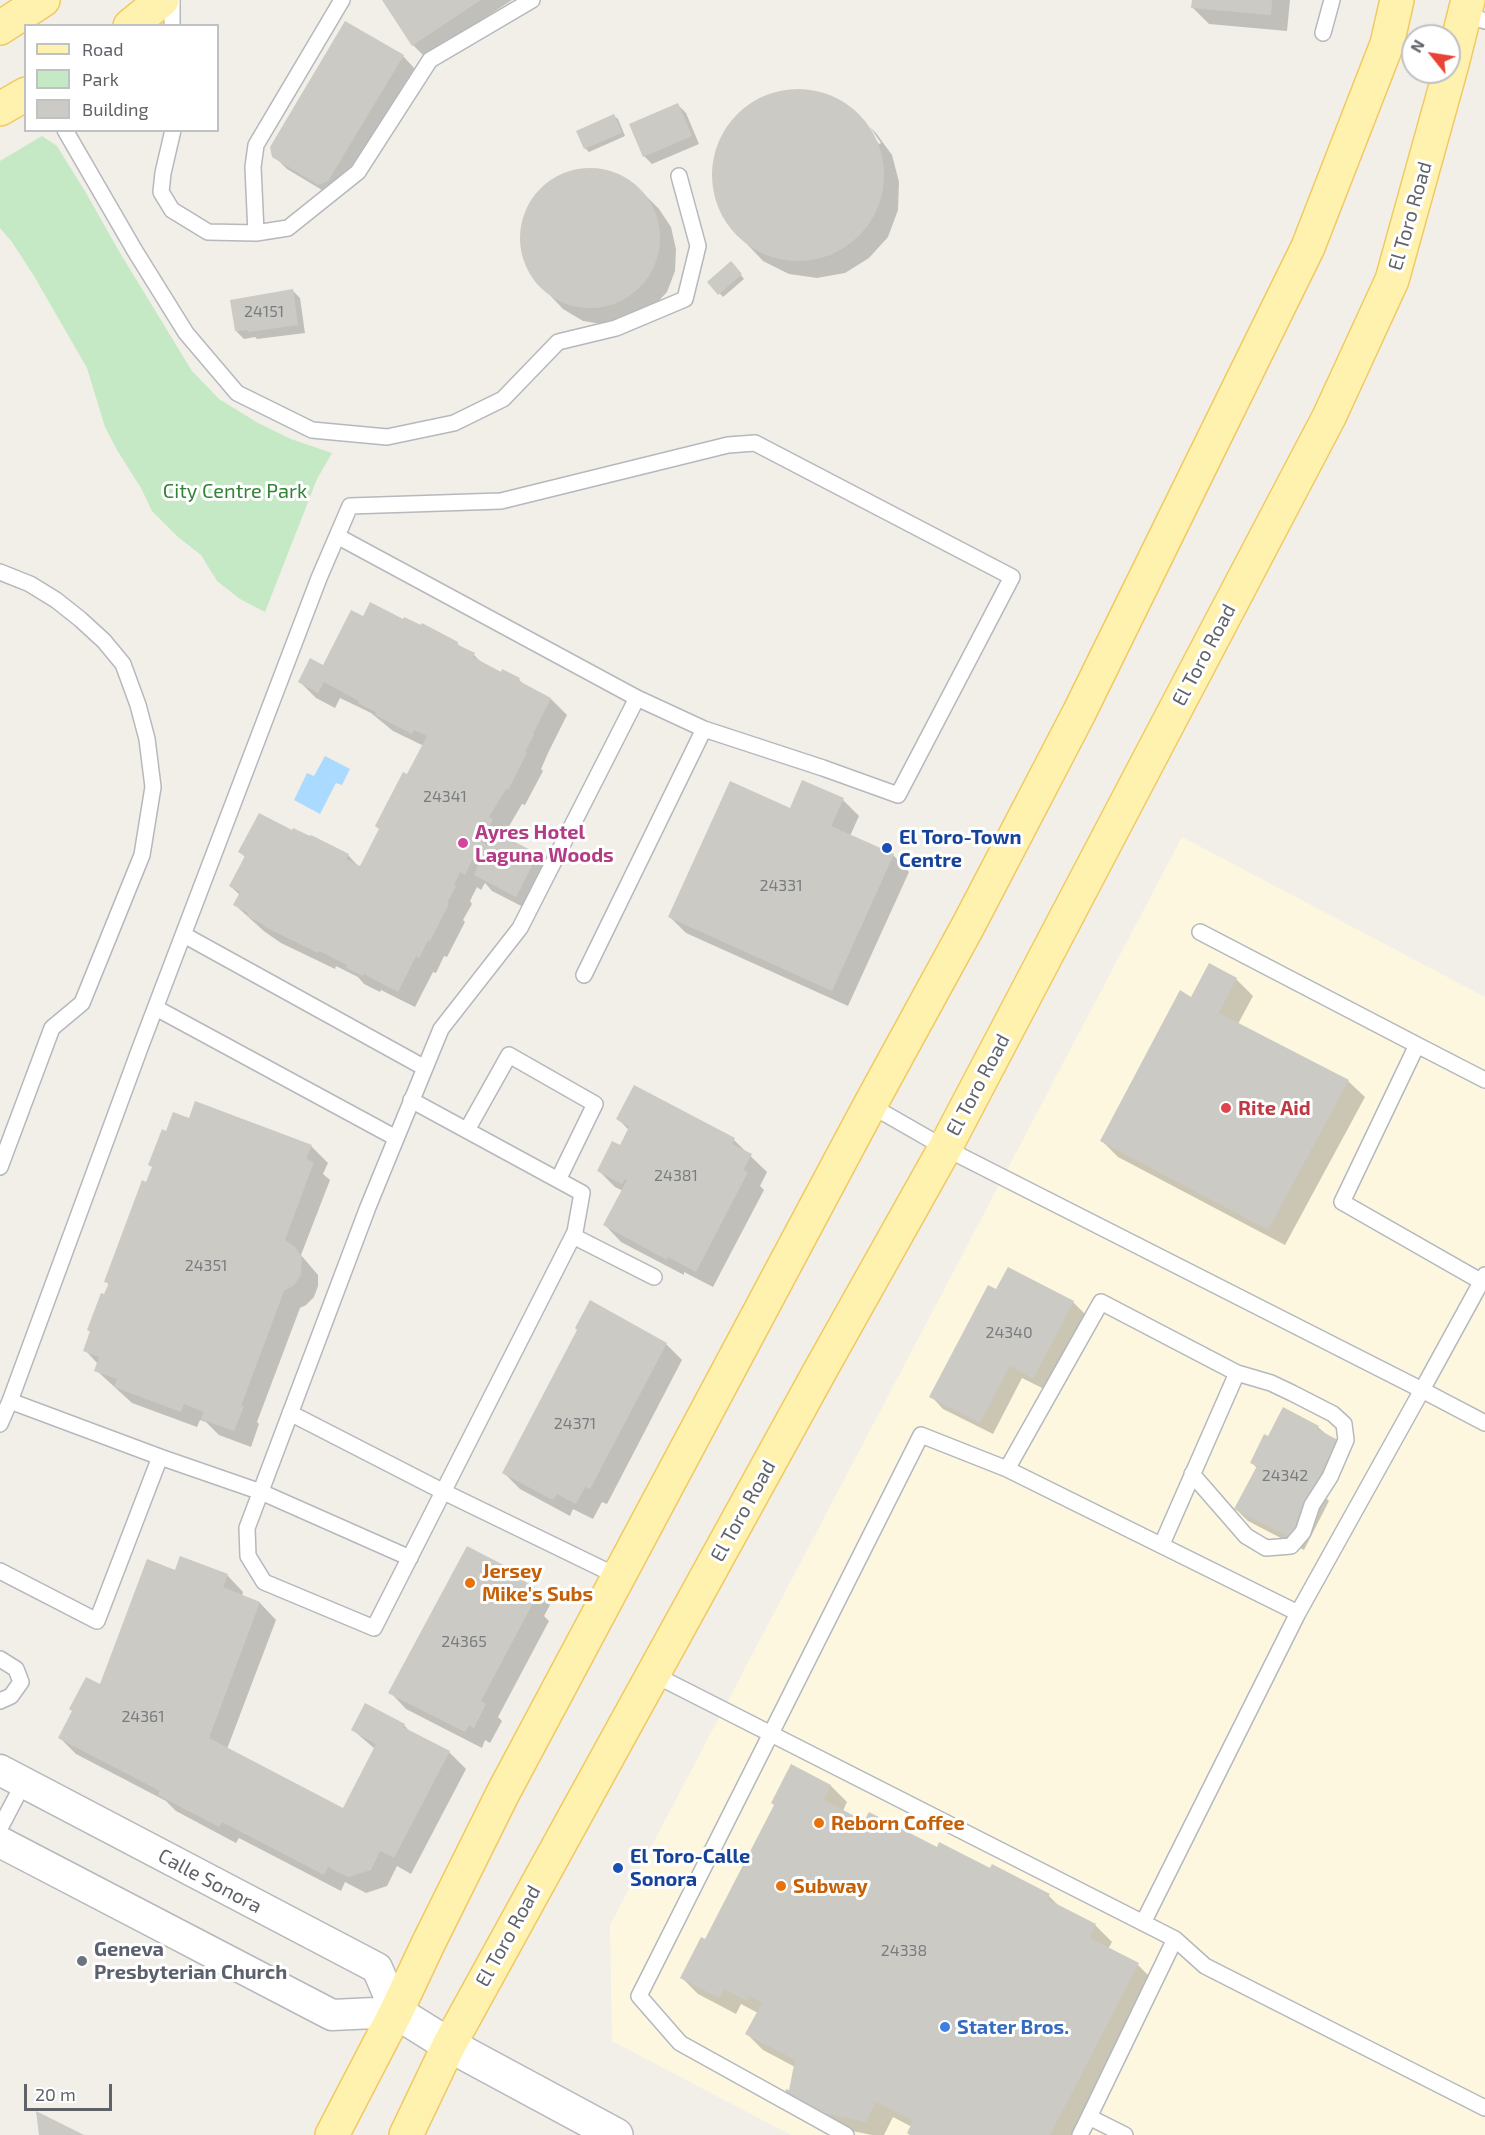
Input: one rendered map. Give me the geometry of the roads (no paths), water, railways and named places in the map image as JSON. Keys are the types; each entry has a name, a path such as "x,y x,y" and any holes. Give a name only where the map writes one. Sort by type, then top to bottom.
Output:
{"main road":[{"path":"0,28 43,0"},
{"path":"132,24 162,0"},
{"path":"332,2135 396,2012 503,1793 870,1104 968,926 1079,713 1308,247 1387,44 1397,0"},
{"name":"El Toro Road","path":"406,2135 448,2045 945,1148 1329,417 1392,280 1439,115 1472,12"},
{"path":"0,109 24,95"}],"street":[{"name":"Calle Sonora","path":"12,1776 377,1968 396,2012"},
{"path":"0,1842 332,2015 396,2012 448,2045 616,2135"}],"lane":[{"path":"172,0 172,24"},
{"path":"256,232 253,167 256,145 342,0"},
{"path":"173,132 163,172 161,192 172,210 208,232 256,232 288,228 358,172 430,60 532,0"},
{"path":"1323,33 1332,0"},
{"path":"66,132 135,251 186,333 237,393 312,430 387,437 454,423 503,399 558,342 616,328 685,299 698,246 679,176"},
{"path":"0,1424 319,578 337,536 350,506 501,501 728,445 755,443 1012,577 898,795 705,729 637,698 337,536"},
{"path":"0,572 30,584 64,607 104,641 123,664 147,739 153,787 142,855 82,1003 52,1028 0,1167"},
{"path":"411,1100 582,1193 575,1232 374,1628 264,1582 248,1556 247,1528 396,1138 411,1100 441,1029 520,928 637,698"},
{"path":"584,975 705,729"},
{"path":"1200,932 1485,1080"},
{"path":"184,935 425,1068"},
{"path":"156,1008 396,1138"},
{"path":"1143,1923 1299,1613 1483,1278 1342,1202 1417,1045"},
{"path":"467,1130 509,1055 595,1104 558,1180"},
{"path":"870,1104 945,1148 1485,1423"},
{"path":"573,1236 654,1276"},
{"path":"1007,1469 1101,1302 1237,1373 1271,1383 1292,1393 1333,1414 1344,1424 1346,1440 1334,1468 1312,1505 1303,1532 1291,1546 1266,1548 1246,1536 1192,1474"},
{"path":"1162,1544 1237,1373"},
{"path":"10,1401 261,1492 410,1558"},
{"path":"290,1413 618,1577"},
{"path":"846,2135 680,2043 639,1996 921,1435 1007,1469 1299,1613"},
{"path":"0,1571 97,1621 160,1457"},
{"path":"0,1659 16,1669 21,1682 11,1696 0,1701"},
{"path":"653,1674 1174,1939 1205,1966 1485,2108"},
{"path":"0,1828 12,1776"},
{"path":"1080,2135 1174,1939"},
{"path":"1089,2117 1125,2135"}],"water":[{"path":"325,756 350,769 342,785 336,783 320,814 294,800 307,773 314,776"}],"place":[{"name":"Ayres Hotel Laguna Woods","path":"463,843"},
{"name":"El Toro-Town Centre","path":"887,848"},
{"name":"Rite Aid","path":"1226,1108"},
{"name":"Jersey Mike's Subs","path":"470,1583"},
{"name":"Reborn Coffee","path":"819,1823"},
{"name":"El Toro-Calle Sonora","path":"618,1868"},
{"name":"Subway","path":"781,1886"},
{"name":"Geneva Presbyterian Church","path":"82,1961"},
{"name":"Stater Bros.","path":"945,2027"}],"park label":[{"name":"City Centre Park","path":"235,491"}]}
